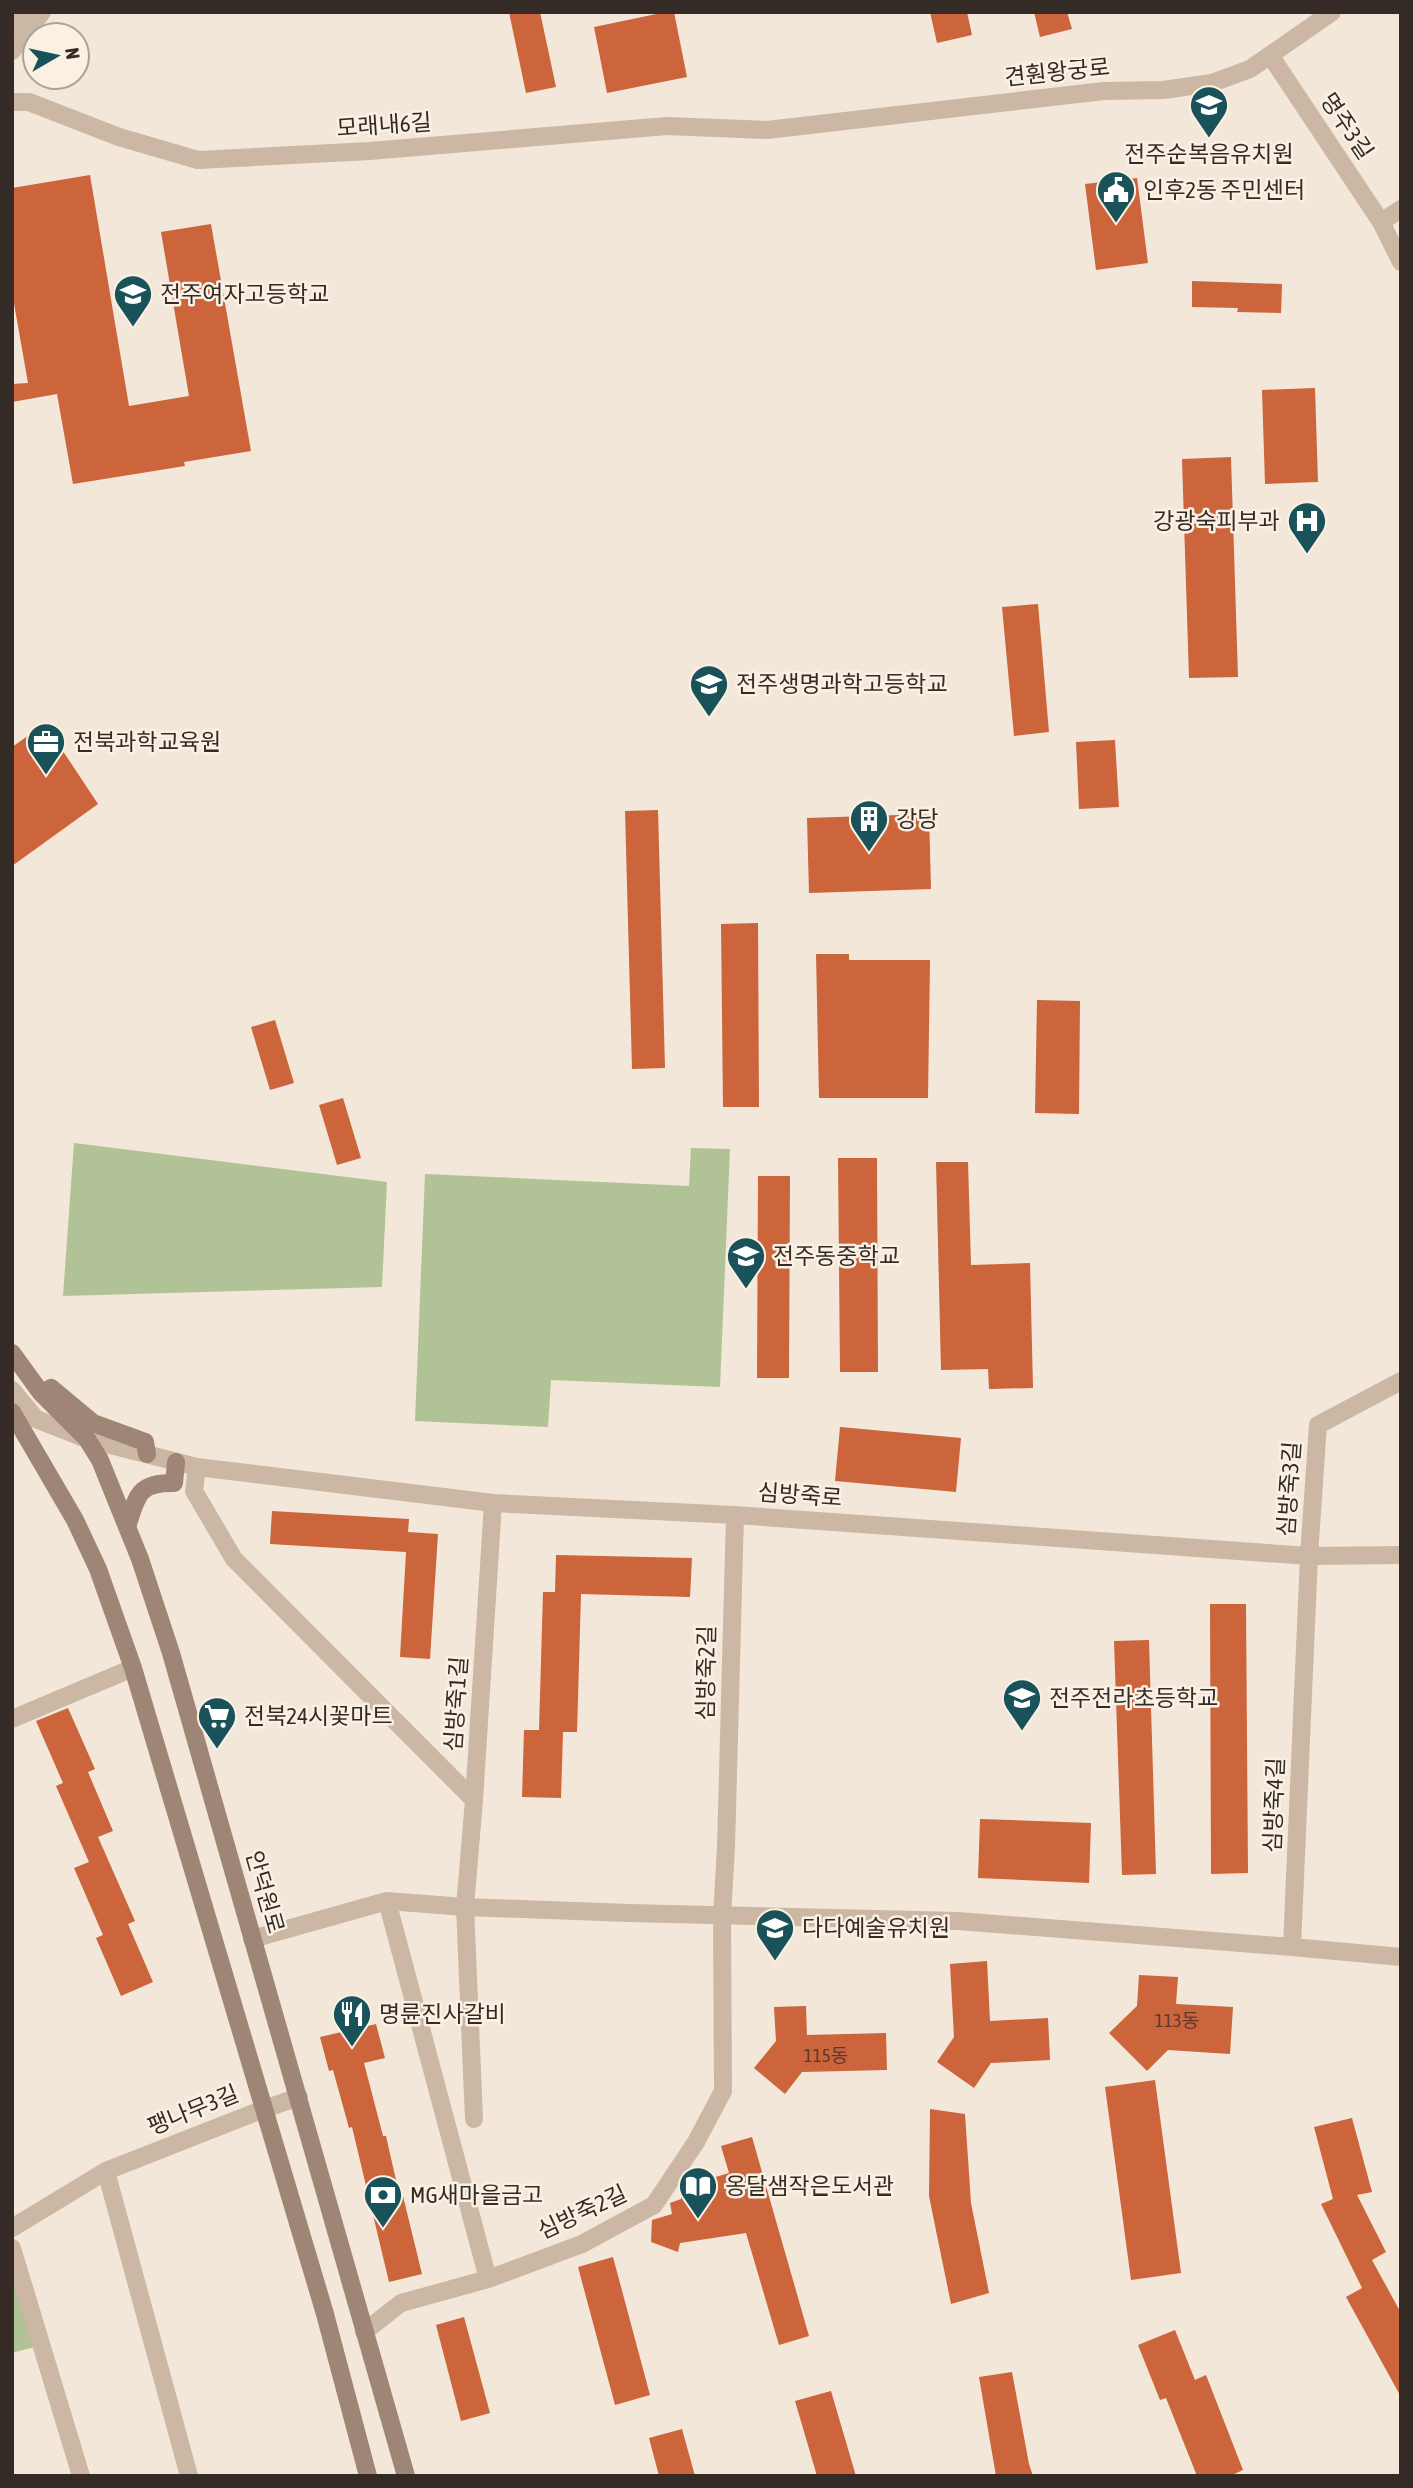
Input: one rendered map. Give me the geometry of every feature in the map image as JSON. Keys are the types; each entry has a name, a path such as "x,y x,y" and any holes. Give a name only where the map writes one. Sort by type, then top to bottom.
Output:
{"street":[{"path":"12,24 33,12"},
{"path":"12,51 42,12"},
{"name":"견훤왕궁로","path":"767,130 1104,91 1163,90 1212,83 1250,69 1332,12"},
{"name":"명주3길","path":"1270,55 1381,222 1401,262"},
{"name":"모래내6길","path":"12,102 29,102 119,138 198,160 383,150 667,127 767,130"},
{"path":"1381,222 1401,209"},
{"name":"안덕원로","path":"12,1353 41,1393 87,1440 100,1460 127,1527 171,1653 405,2476"},
{"name":"심방죽3길","path":"1309,1556 1318,1425 1401,1381"},
{"path":"41,1393 51,1388 93,1423 145,1442 147,1454"},
{"name":"심방죽로","path":"12,1390 36,1419 87,1440 197,1467 493,1503 735,1515 1309,1556 1401,1555"},
{"path":"12,1412 87,1545 133,1668 325,2314 368,2476"},
{"path":"127,1527 137,1495 155,1483 174,1483 176,1462"},
{"path":"197,1467 194,1491 234,1559 474,1800"},
{"name":"심방죽1길","path":"474,2119 464,1908 474,1800 493,1503"},
{"name":"심방죽2길","path":"364,2332 401,2303 488,2278 582,2244 654,2205 696,2142 723,2091 722,1916 735,1515"},
{"name":"심방죽4길","path":"1292,1947 1309,1556"},
{"path":"12,1719 133,1668"},
{"path":"387,1901 488,2278"},
{"path":"252,1939 387,1901 464,1908 958,1921 1401,1957"},
{"name":"팽나무3길","path":"12,2228 106,2171 299,2097"},
{"path":"106,2171 190,2476"},
{"path":"12,2248 82,2476"}],"green space":[{"path":"74,1143 387,1182 382,1287 63,1296"},
{"path":"691,1148 730,1149 720,1387 551,1380 548,1427 415,1421 425,1174 689,1186"},
{"path":"12,2248 42,2345 12,2353"}],"building":[{"path":"509,12 540,12 556,87 526,93"},
{"path":"674,12 687,77 607,93 594,27"},
{"path":"930,12 967,12 972,35 937,43"},
{"path":"1034,12 1067,12 1072,29 1040,37"},
{"path":"90,175 129,406 189,396 161,232 211,224 251,451 184,462 185,466 73,484 57,394 12,402 12,384 28,383 12,292 12,188"},
{"name":"인후2동 주민센터","path":"1137,178 1148,263 1096,270 1085,184"},
{"path":"1192,281 1282,284 1281,313 1192,307"},
{"path":"1315,388 1318,482 1265,484 1262,390"},
{"path":"1231,457 1238,677 1189,678 1182,459"},
{"path":"1038,604 1049,732 1014,736 1002,607"},
{"name":"전북과학교육원","path":"45,724 98,804 12,866 12,747"},
{"path":"1115,740 1119,807 1079,809 1076,742"},
{"path":"658,810 665,1068 632,1069 625,811"},
{"name":"강당","path":"929,814 931,889 809,893 807,818"},
{"path":"758,923 759,1107 723,1107 721,924"},
{"path":"816,954 849,954 849,960 930,960 928,1098 819,1098"},
{"path":"1037,1000 1080,1001 1079,1114 1035,1113"},
{"path":"275,1020 294,1083 270,1090 251,1027"},
{"path":"343,1098 361,1158 337,1165 319,1105"},
{"path":"838,1158 877,1158 878,1372 840,1372"},
{"path":"936,1162 968,1162 971,1265 1030,1263 1033,1388 989,1389 988,1369 941,1370"},
{"path":"758,1176 790,1176 789,1378 757,1378"},
{"path":"840,1427 961,1438 956,1492 835,1481"},
{"path":"272,1511 409,1519 408,1532 438,1534 430,1659 400,1657 406,1552 270,1544"},
{"path":"556,1555 692,1558 690,1597 581,1594 577,1732 563,1732 561,1798 522,1797 524,1730 539,1730 543,1592 555,1592"},
{"path":"1210,1604 1246,1604 1248,1873 1211,1874"},
{"path":"1149,1640 1156,1874 1122,1875 1114,1641"},
{"path":"68,1708 95,1769 88,1772 113,1831 98,1837 135,1921 128,1924 153,1982 121,1996 96,1938 103,1935 74,1868 89,1862 56,1786 63,1783 36,1721"},
{"path":"980,1819 1091,1823 1089,1883 978,1878"},
{"path":"987,1961 990,2021 1048,2018 1050,2060 991,2063 974,2088 937,2062 954,2037 950,1964"},
{"path":"1139,1975 1178,1977 1176,2004 1233,2007 1230,2054 1168,2050 1147,2071 1109,2033 1137,2006"},
{"path":"806,2006 807,2035 886,2033 887,2070 802,2072 785,2094 754,2068 776,2041 774,2007"},
{"path":"376,2024 385,2058 364,2063 383,2136 386,2136 398,2189 401,2188 422,2274 389,2282 352,2127 349,2128 333,2070 329,2071 320,2037"},
{"path":"1155,2080 1181,2273 1131,2280 1105,2087"},
{"path":"930,2109 965,2114 971,2203 989,2293 951,2304 929,2196"},
{"path":"1352,2118 1372,2192 1357,2195 1386,2252 1372,2260 1401,2313 1401,2397 1346,2297 1362,2288 1321,2204 1333,2199 1314,2127"},
{"path":"752,2137 809,2336 779,2345 746,2233 680,2243 678,2252 651,2242 652,2220 672,2214 670,2203 681,2199 682,2187 729,2173 721,2146"},
{"path":"613,2257 650,2395 615,2405 578,2267"},
{"path":"464,2317 490,2413 461,2421 436,2325"},
{"path":"1175,2330 1195,2380 1206,2375 1243,2470 1230,2476 1197,2476 1166,2398 1160,2400 1138,2345"},
{"path":"1012,2372 1033,2476 996,2476 979,2377"},
{"path":"831,2391 856,2476 817,2476 795,2401"},
{"path":"682,2429 695,2476 659,2476 649,2438"}],"place":[{"name":"전주순복음유치원","path":"1209,139"},
{"name":"인후2동 주민센터","path":"1116,224"},
{"name":"전주여자고등학교","path":"133,328"},
{"name":"강광숙피부과","path":"1307,555"},
{"name":"전주생명과학고등학교","path":"709,718"},
{"name":"전북과학교육원","path":"46,776"},
{"name":"강당","path":"869,853"},
{"name":"전주동중학교","path":"746,1290"},
{"name":"전주전라초등학교","path":"1022,1732"},
{"name":"전북24시꽃마트","path":"217,1750"},
{"name":"다다예술유치원","path":"775,1962"},
{"name":"명륜진사갈비","path":"352,2048"},
{"name":"옹달샘작은도서관","path":"698,2220"},
{"name":"MG새마을금고","path":"383,2229"}]}
